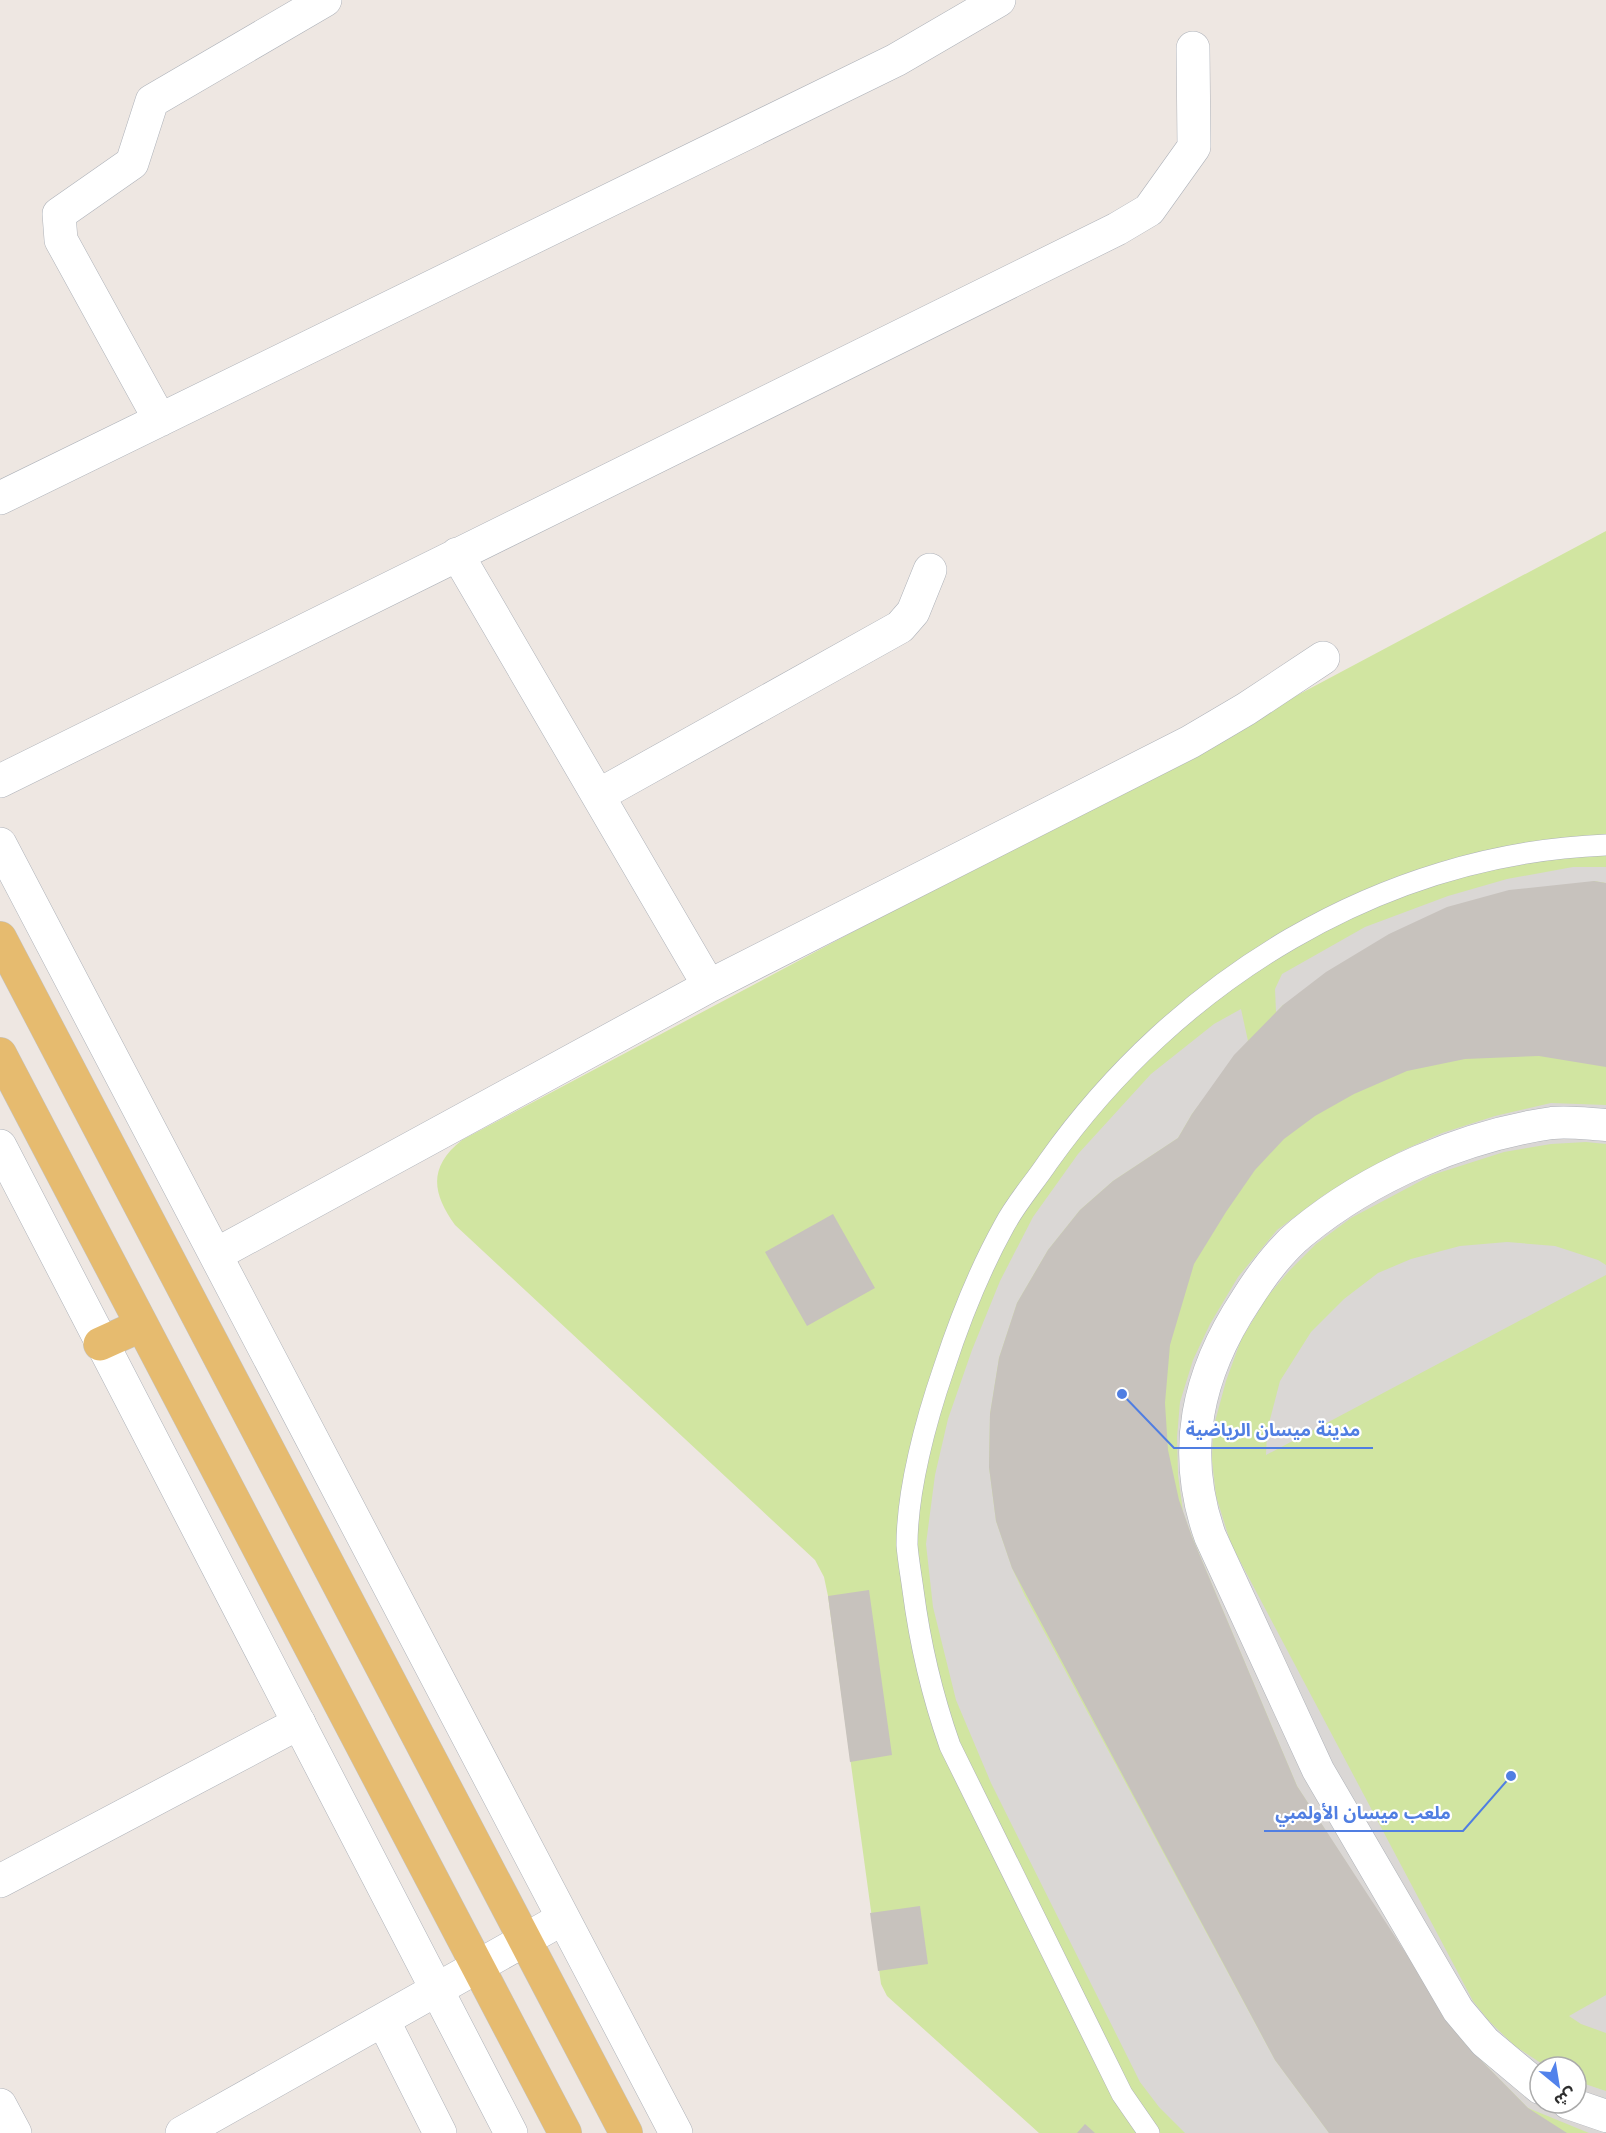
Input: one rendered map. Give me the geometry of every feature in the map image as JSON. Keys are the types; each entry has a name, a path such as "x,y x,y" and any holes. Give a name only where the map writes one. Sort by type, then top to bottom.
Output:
{"main road":[{"path":"0,938 626,2133"},
{"path":"0,1054 565,2133"},
{"path":"100,1344 142,1325"}],"street":[{"path":"160,420 61,240 59,214 132,163 152,101 325,0"},
{"path":"0,498 896,60 999,0"},
{"path":"0,781 1118,229 1149,210 1194,147 1193,48"},
{"path":"457,554 709,986"},
{"path":"599,795 900,627 913,612 930,570"},
{"path":"217,1254 709,986 1190,742 1246,709 1323,658"},
{"path":"0,844 676,2133"},
{"path":"1528,2078 1485,2042 1458,2010 1318,1770 1210,1536 1198,1504 1194,1461 1197,1420 1209,1367 1235,1316 1263,1274 1300,1234 1381,1180 1445,1152 1500,1133 1554,1123 1606,1125"},
{"path":"0,1146 100,1344 511,2133"},
{"path":"0,1881 299,1723"},
{"path":"182,2133 562,1919"},
{"path":"383,2020 440,2133"},
{"path":"0,2105 15,2133"},
{"path":"1588,2110 1606,2116"}],"lane":[{"path":"1149,2133 1122,2094 950,1746 934,1702 919,1637 907,1544 914,1483 929,1411 959,1320 1005,1224 1073,1127 1116,1077 1197,1004 1252,962 1335,913 1397,886 1486,860 1554,847 1606,845"}],"green space":[{"path":"1606,531 1606,2133 1039,2133 887,1996 881,1984 828,1596 824,1577 815,1560 455,1225 442,1202 437,1181 443,1160 462,1140"}],"shaded area":[{"path":"1573,867 1606,867 1606,883 1594,881 1283,1005 1276,1012 1275,989 1282,974 1365,927 1448,896 1507,879"},
{"path":"1241,1009 1248,1041 1192,1114 1178,1138 1113,1181 1080,1210 1048,1250 1017,1303 999,1358 990,1414 989,1467 996,1521 1012,1568 1025,1596 1275,2060 1329,2133 1185,2133 1159,2107 1140,2082 991,1783 956,1700 933,1607 926,1544 935,1475 948,1419 972,1350 1000,1281 1033,1217 1078,1154 1151,1074 1214,1024"},
{"path":"1551,1103 1606,1105 1606,1144 1586,1142 1551,1144 1504,1152 1432,1175 1351,1218 1316,1244 1267,1297 1241,1340 1226,1381 1213,1429 1212,1460 1216,1496 1231,1544 1473,2001 1489,2021 1515,2046 1529,2055 1528,2108 1465,2044 1297,1786 1192,1537 1183,1512 1178,1475 1177,1437 1180,1402 1193,1360 1210,1324 1238,1277 1277,1230 1324,1195 1401,1151 1442,1133 1495,1116"},
{"path":"1507,1242 1555,1246 1598,1260 1606,1265 1606,1275 1266,1455 1267,1431 1280,1381 1311,1332 1344,1299 1378,1273 1411,1259 1460,1246"},
{"path":"1606,1995 1606,2033 1581,2024 1569,2016"},
{"path":"1588,2085 1606,2091 1606,2133 1589,2133 1545,2115 1588,2115"}],"building":[{"path":"1594,881 1606,883 1606,1067 1539,1056 1465,1059 1407,1071 1354,1094 1315,1116 1284,1139 1255,1170 1226,1212 1194,1264 1170,1345 1165,1403 1168,1450 1179,1500 1192,1537 1297,1786 1465,2044 1528,2108 1528,2115 1539,2115 1567,2133 1329,2133 1275,2060 1012,1568 996,1521 989,1467 990,1414 999,1358 1017,1303 1048,1250 1080,1210 1113,1181 1178,1138 1192,1114 1234,1055 1283,1005 1326,972 1389,934 1447,907 1509,890"},
{"path":"833,1214 875,1288 807,1326 765,1252"},
{"path":"869,1590 892,1755 850,1762 828,1596"},
{"path":"920,1906 928,1964 878,1971 870,1913"},
{"path":"1085,2124 1095,2133 1077,2133"}],"place":[{"name":"مدينة ميسان الرياضية","path":"1122,1394"},
{"name":"ملعب ميسان الأولمبي","path":"1511,1776"}]}
